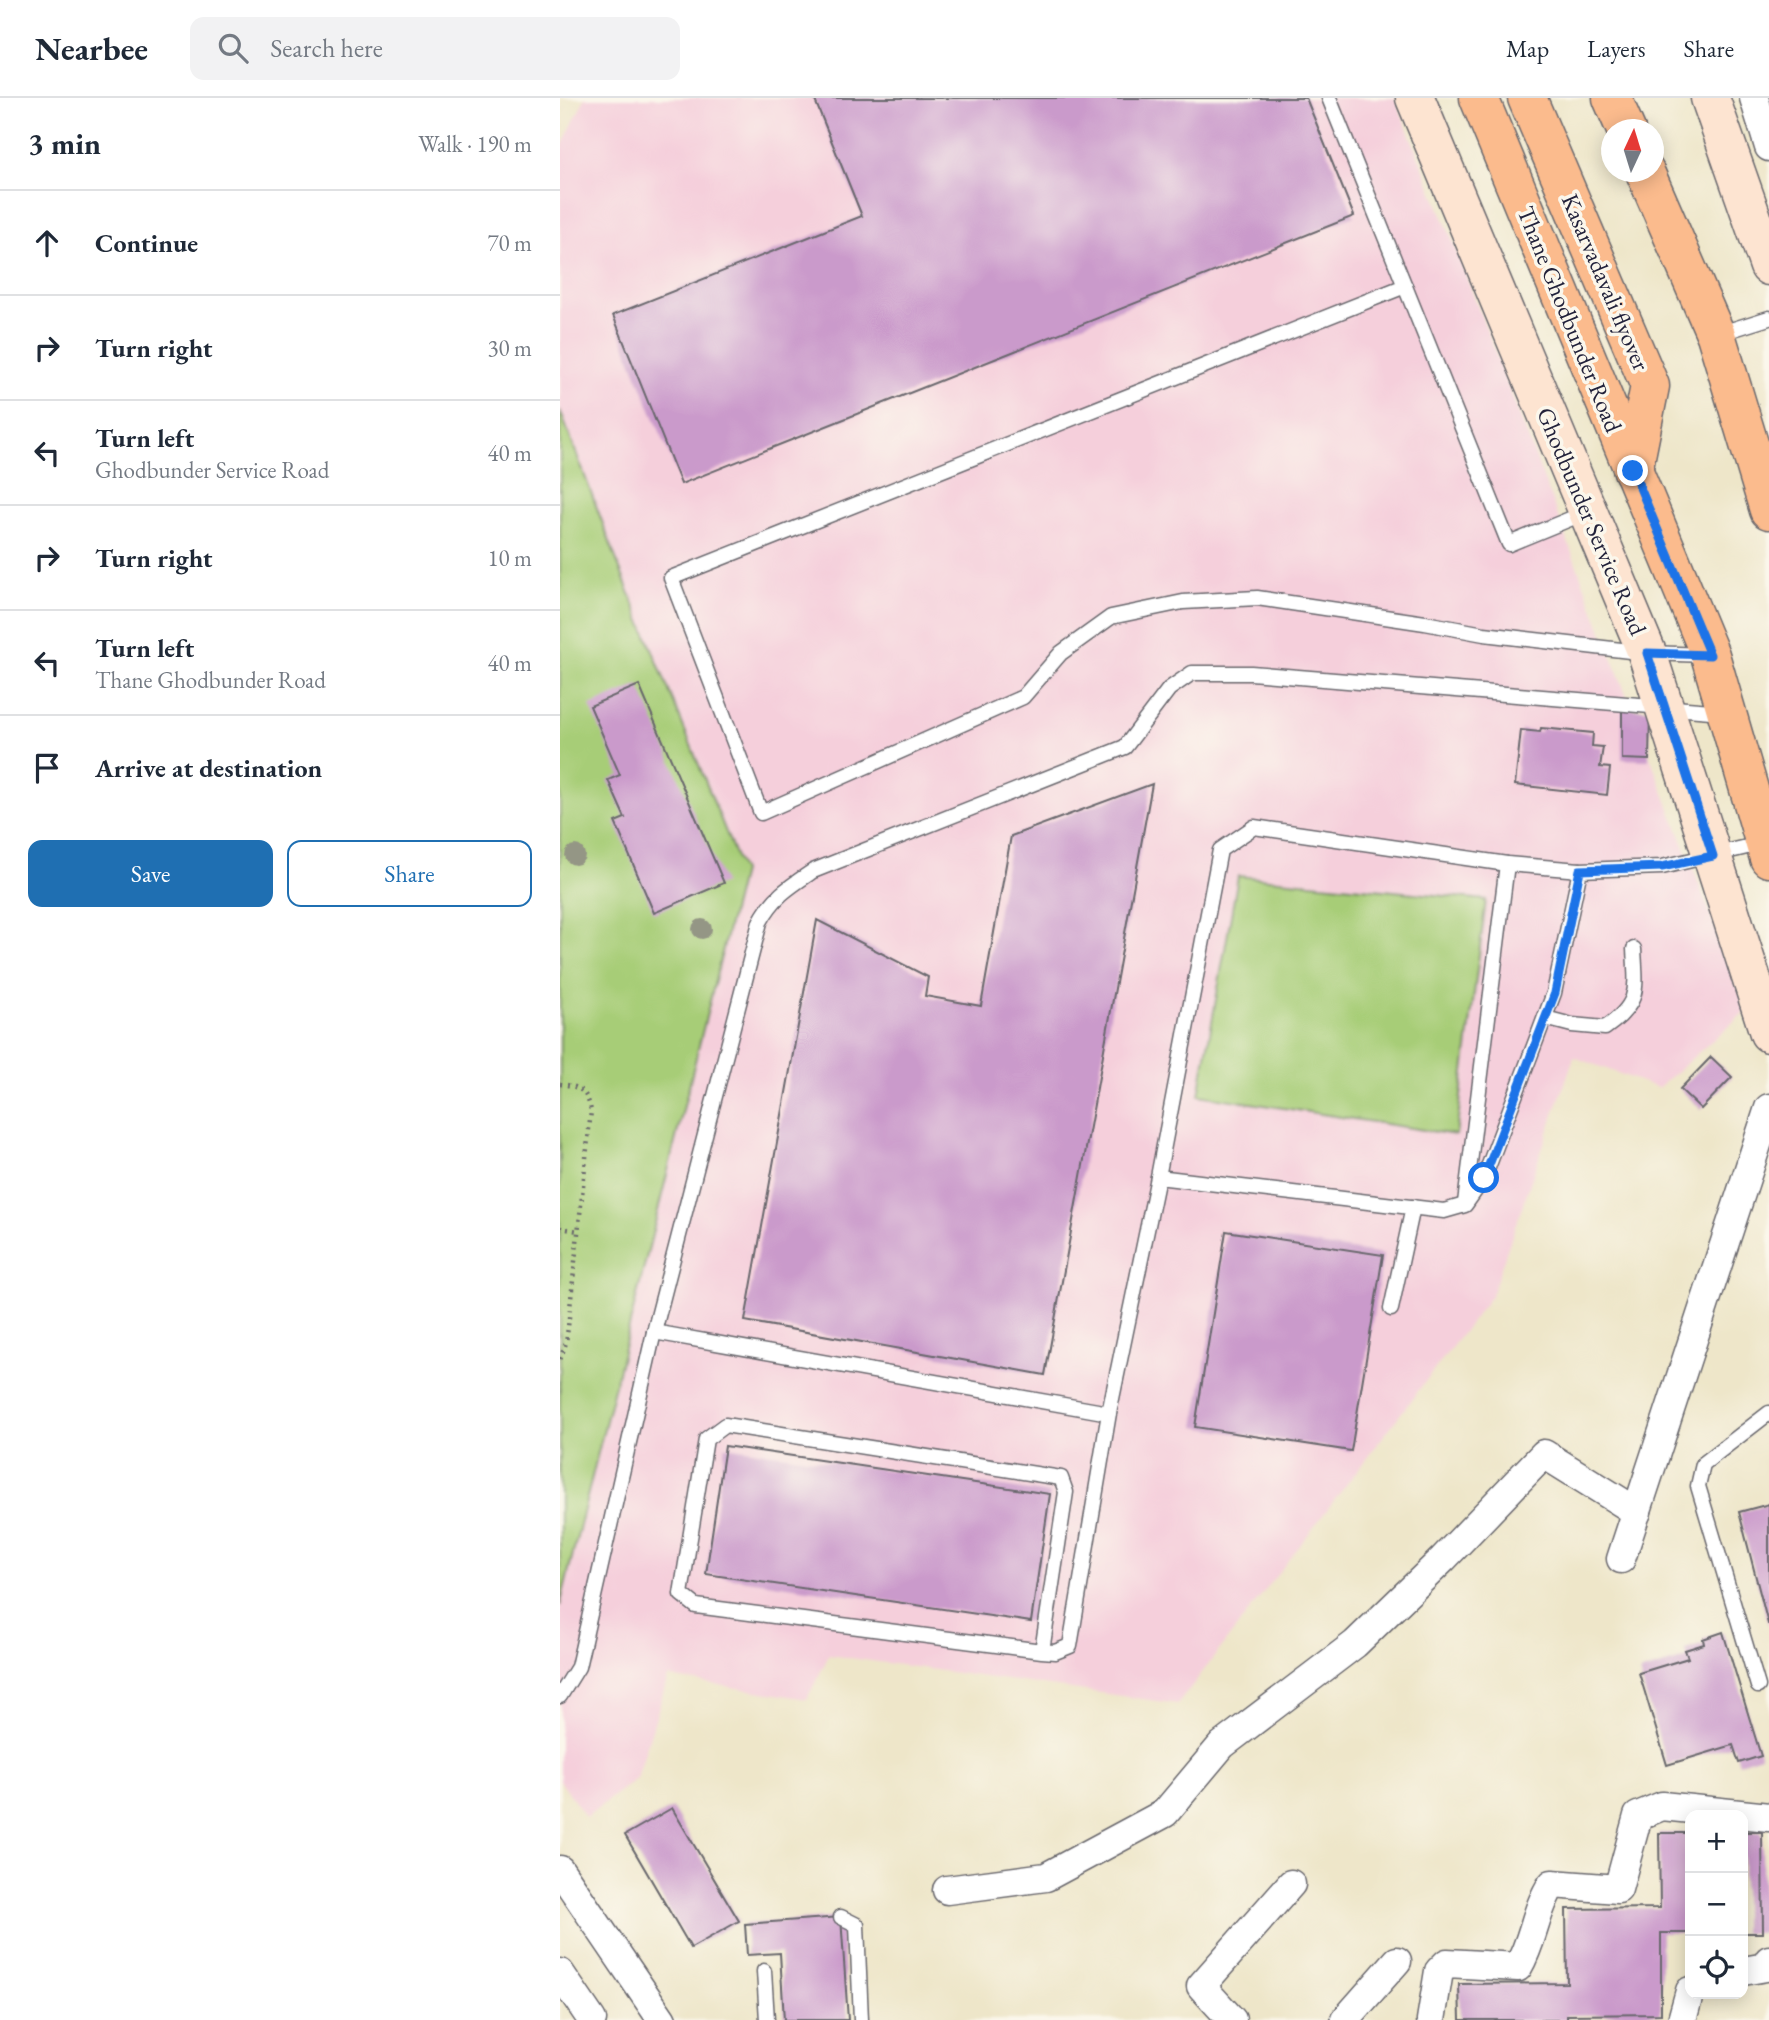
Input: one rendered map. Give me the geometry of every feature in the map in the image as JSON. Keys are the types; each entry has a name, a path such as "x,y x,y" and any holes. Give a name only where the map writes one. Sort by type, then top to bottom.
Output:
{"main road":[{"name":"Thane Ghodbunder Road","path":"1479,98 1710,655 1767,851"},
{"name":"Kasarvadavali flyover","path":"1527,98 1650,386 1633,471"},
{"path":"1612,98 1621,119"},
{"path":"1649,182 1716,335 1769,510"}],"street":[{"name":"Ghodbunder Service Road","path":"1415,98 1647,653 1769,1033"},
{"path":"1710,98 1769,266"},
{"path":"1754,98 1769,146"},
{"path":"1621,1559 1769,1108"},
{"path":"947,1890 1046,1877 1164,1813 1222,1745 1355,1644 1443,1559 1544,1454 1637,1512"},
{"path":"1431,2020 1438,1971 1447,1963 1518,1967 1527,1952 1541,1900 1552,1884 1618,1889 1638,1816 1662,1805 1769,1817"},
{"path":"560,1870 662,2020"},
{"path":"1232,2020 1201,1986 1291,1884"},
{"path":"1345,2020 1398,1961"},
{"path":"1748,1970 1766,1967 1769,1961"},
{"path":"560,1973 592,2020"},
{"path":"1682,2020 1688,1999"}],"lane":[{"path":"1329,98 1509,544 1589,512"},
{"path":"1405,286 671,578 761,813 1023,697 1061,653 1111,617 1182,602 1257,598 1483,634 1647,653 1710,655"},
{"path":"1716,335 1769,318"},
{"path":"560,1696 578,1667 654,1332 760,922 780,892 813,871 1125,747 1169,689 1192,673 1251,673 1728,712"},
{"path":"1042,1651 1066,1492 1061,1478 725,1425 706,1439 681,1594 696,1606 1042,1651 1055,1652 1070,1646 1109,1413 1158,1177 1220,850 1254,827 1507,864 1580,870 1662,867 1713,856 1767,851"},
{"path":"1465,1205 1507,864"},
{"path":"1158,1177 1444,1211 1465,1205 1484,1178 1555,993 1580,870"},
{"path":"1545,1018 1572,1025 1605,1028 1622,1016 1636,993 1633,949"},
{"path":"1391,1309 1413,1207"},
{"path":"654,1332 1109,1413"},
{"path":"1758,1686 1698,1486 1703,1464 1769,1413"},
{"path":"841,1917 856,1925 861,2020"},
{"path":"764,1971 767,2020"}],"path":[{"path":"560,1084 582,1089 588,1095 591,1111 566,1343 560,1360"},
{"path":"560,1228 579,1231"}],"shaded area":[{"path":"585,98 1395,98 1450,234 1747,1010 1658,1088 1574,1057 1491,1296 1178,1704 829,1655 807,1699 668,1677 637,1778 586,1817 560,1781 560,1606 742,873 620,569 560,410 560,150"}],"green space":[{"path":"560,410 620,569 742,872 560,1606"},
{"path":"1238,876 1486,900 1456,1135 1199,1095"}],"building":[{"path":"814,98 1306,98 1354,216 681,484 613,315 862,216"},
{"path":"639,685 724,883 654,913 615,822 625,818 608,780 620,775 590,706"},
{"path":"1622,708 1650,709 1649,760 1622,759"},
{"path":"1541,728 1593,733 1592,746 1603,747 1600,767 1610,768 1607,795 1515,785 1521,730 1540,732"},
{"path":"1152,784 1045,1375 745,1321 817,920 928,977 925,996 981,1006 1011,836"},
{"path":"1711,1057 1732,1077 1701,1109 1680,1089"},
{"path":"1226,1231 1383,1255 1351,1451 1195,1427"},
{"path":"725,1446 1050,1494 1031,1622 706,1574"},
{"path":"1769,1504 1769,1624 1768,1624 1739,1512"},
{"path":"1723,1632 1761,1756 1739,1763 1733,1745 1667,1765 1639,1673 1688,1658 1685,1650 1704,1644 1703,1639"},
{"path":"672,1808 739,1921 691,1948 625,1835"},
{"path":"1748,1832 1762,1832 1763,1933 1748,1933"},
{"path":"1659,1833 1685,1833 1685,1933 1661,1933 1661,2014 1567,2015 1567,2020 1460,2020 1459,1984 1567,1983 1566,1909 1660,1908"},
{"path":"841,1917 848,2020 784,2020 780,1953 747,1955 745,1924"}],"route":[{"path":"1484,1178 1555,993 1580,870 1662,867 1713,856 1647,653 1710,655 1633,471"}]}
